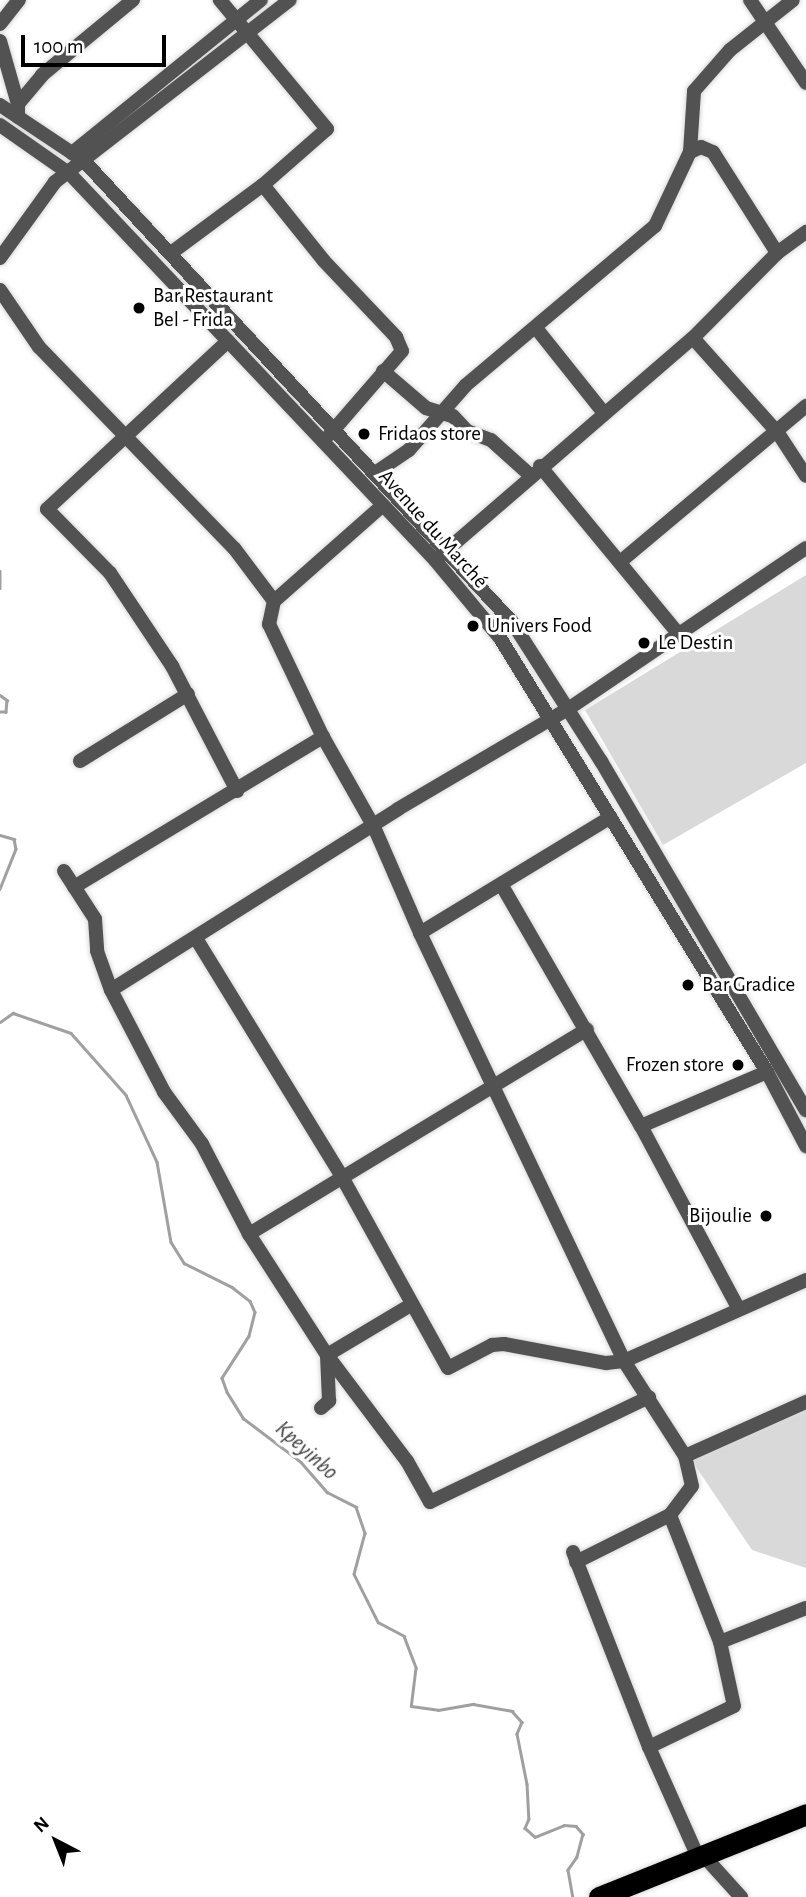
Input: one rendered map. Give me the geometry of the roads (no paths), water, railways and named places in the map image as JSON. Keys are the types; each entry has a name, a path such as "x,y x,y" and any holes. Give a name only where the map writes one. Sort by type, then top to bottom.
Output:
{"highway":[{"path":"598,1897 806,1814"}],"street":[{"path":"0,24 19,0"},
{"path":"10,108 42,75 132,0"},
{"path":"171,253 262,185 327,129 220,0"},
{"path":"0,258 55,183 70,174 78,157 261,0"},
{"path":"78,157 250,34 290,0"},
{"path":"750,0 765,26 806,83"},
{"path":"375,473 409,450 439,414 654,226 691,152 694,92 730,50 765,26 793,0"},
{"path":"0,41 10,108"},
{"name":"Avenue du Marché","path":"10,108 78,157 171,253 512,622 568,709 747,1004 806,1110"},
{"name":"Avenue du Marché","path":"0,125 70,174 435,560 500,638 553,718 767,1072 806,1146"},
{"path":"691,152 701,147 713,152 777,253"},
{"path":"262,185 324,261 396,337 402,351 323,440"},
{"path":"435,560 535,470 693,338 777,253 806,232"},
{"path":"0,289 39,347 122,436 234,548 274,601"},
{"path":"536,328 603,412"},
{"path":"693,338 778,433 806,476"},
{"path":"228,341 122,436 47,509 110,573 188,694 237,791"},
{"path":"383,371 426,408 453,416 467,431 491,440 535,470 620,562 677,632"},
{"path":"620,562 778,433 806,406"},
{"path":"383,505 274,601 269,624 323,737 374,827 420,933 625,1361 685,1456 692,1486 670,1514 575,1557 649,1747 701,1856 741,1897"},
{"path":"111,990 197,940 374,827 568,709 677,632 806,548"},
{"path":"80,761 188,694"},
{"path":"75,887 323,737"},
{"path":"420,933 611,817"},
{"path":"64,871 95,919 97,951 111,990 164,1092 202,1144 249,1234 327,1355 407,1461 430,1502 649,1397"},
{"path":"501,884 641,1126 737,1308"},
{"path":"197,940 342,1177 448,1368 492,1345 505,1344 606,1363 625,1361 737,1308 806,1280"},
{"path":"730,1013 747,1004"},
{"path":"249,1234 587,1029"},
{"path":"641,1126 767,1072"},
{"path":"327,1355 411,1305"},
{"path":"321,1408 328,1401 327,1355"},
{"path":"685,1456 806,1402"},
{"path":"649,1747 734,1706 720,1642 670,1514"},
{"path":"720,1642 806,1608"}],"waterway":[{"name":"Kpeyinbo","path":"0,571 0,588"},
{"name":"Kpeyinbo","path":"0,695 7,700 6,712 0,712"},
{"name":"Kpeyinbo","path":"0,835 14,839 16,849 0,889"},
{"name":"Kpeyinbo","path":"0,1022 13,1013 71,1033 126,1095 157,1162 171,1242 184,1263 232,1287 250,1301 255,1312 249,1336 222,1378 227,1392 243,1418 301,1462 327,1492 356,1507 365,1533 354,1574 378,1622 404,1636 416,1668 411,1706 438,1710 473,1704 512,1711 522,1722 517,1734 527,1784 529,1819 525,1828 535,1837 564,1825 576,1826 583,1834 577,1857 568,1870 573,1897"}],"place":[{"name":"Bar Restaurant Bel - Frida","path":"139,308"},
{"name":"Fridaos store","path":"364,434"},
{"name":"Univers Food","path":"473,626"},
{"name":"Le Destin","path":"644,643"},
{"name":"Bar Gradice","path":"688,985"},
{"name":"Frozen store","path":"738,1065"},
{"name":"Bijoulie","path":"766,1216"}]}
